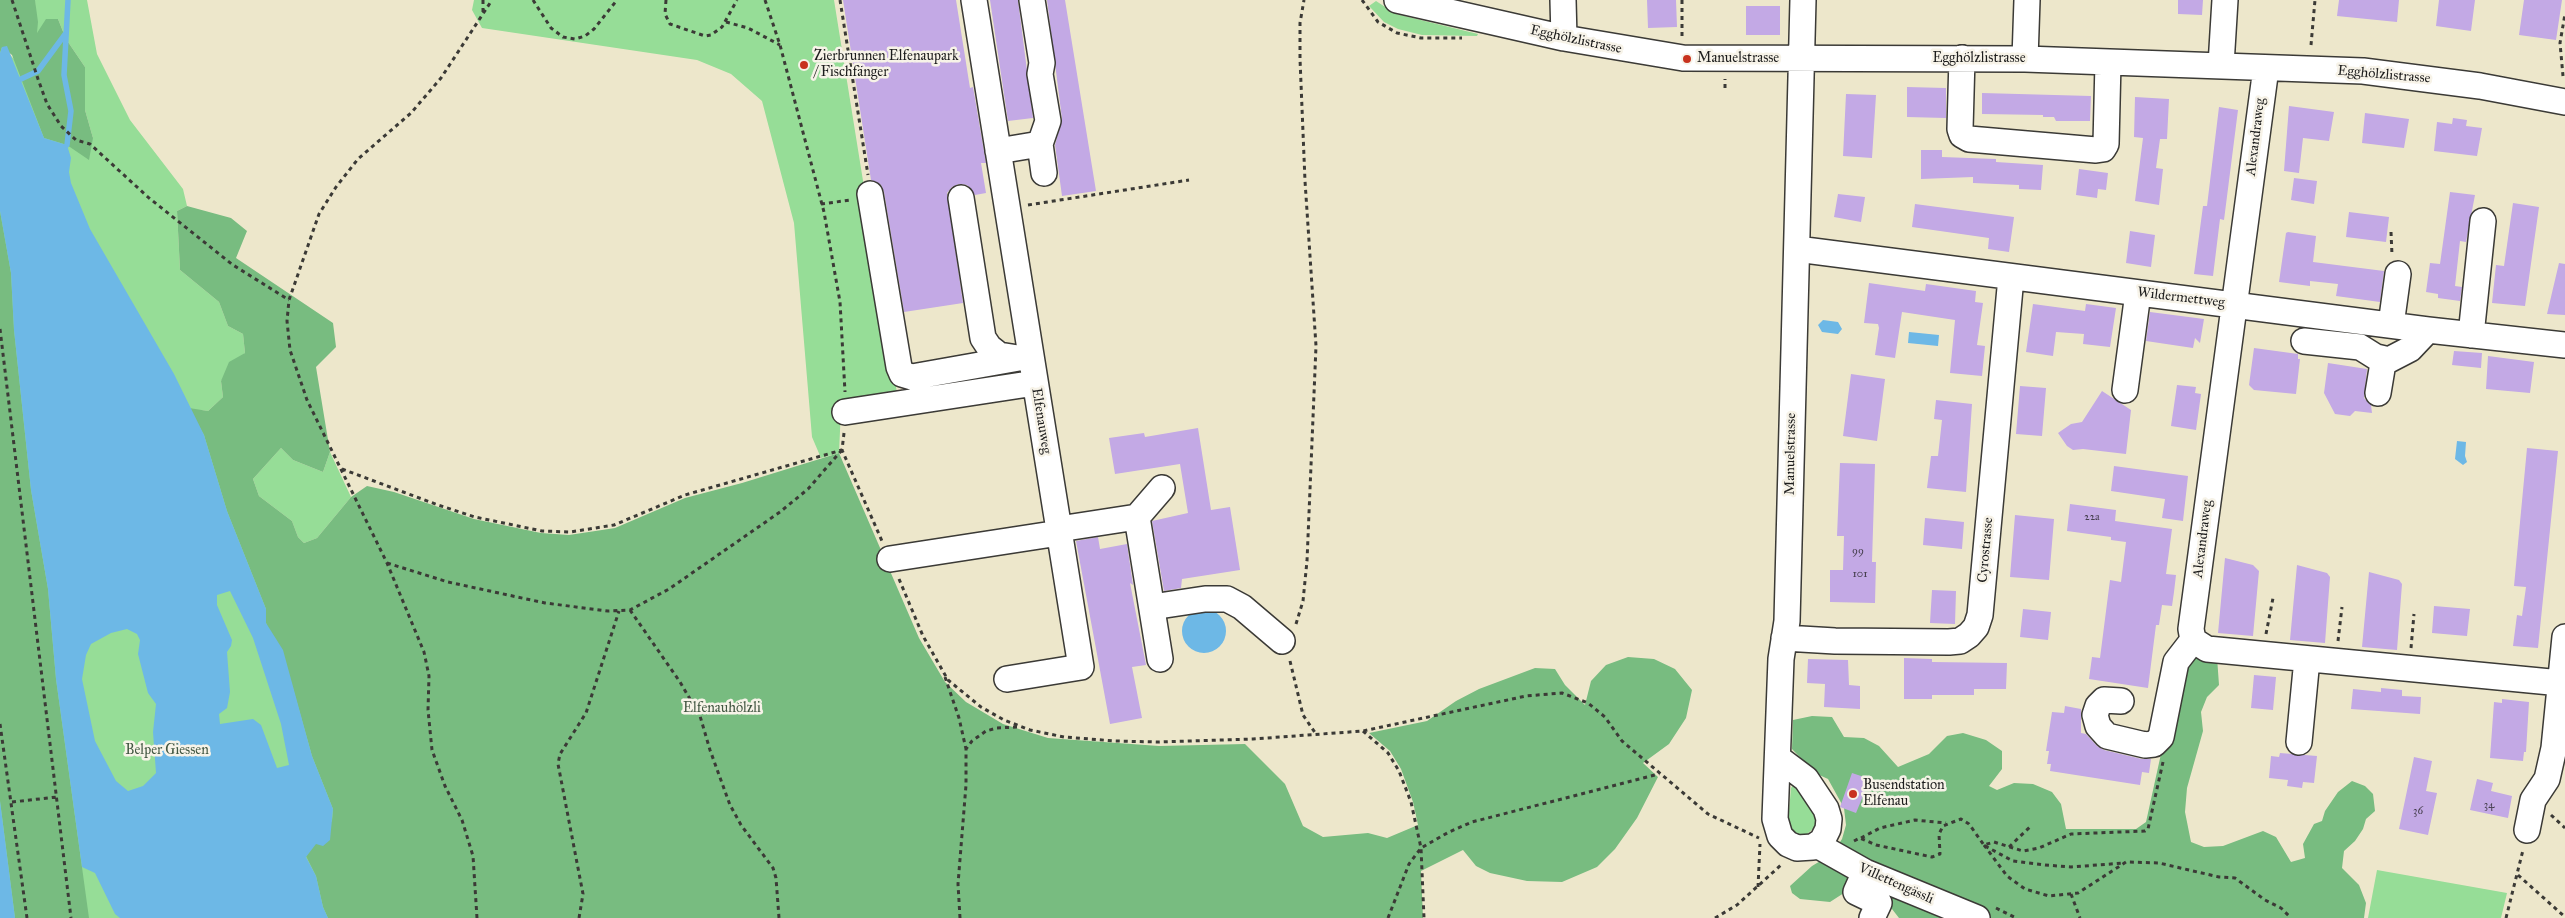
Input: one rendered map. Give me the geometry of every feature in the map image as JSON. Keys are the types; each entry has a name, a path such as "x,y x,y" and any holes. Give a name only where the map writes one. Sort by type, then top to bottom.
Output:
{"street":[{"name":"Elfenauweg","path":"974,0 1008,208 1025,357 1035,383 1081,667 1007,679"},
{"path":"1032,0 1042,63 1040,74 1048,121 1040,144 1044,173"},
{"name":"Egghölzlistrasse","path":"1397,0 1564,38 1683,58 2025,59 2363,71 2422,78 2565,102"},
{"path":"1563,0 1564,38"},
{"name":"Manuelstrasse","path":"1789,842 1775,819 1781,659 1787,621 1803,0"},
{"path":"2025,59 2027,0"},
{"path":"2221,65 2225,0"},
{"path":"1962,58 1960,129 1962,135 1969,139 2096,150 2103,149 2106,144 2108,62"},
{"name":"Alexandraweg","path":"2193,640 2191,629 2266,68"},
{"path":"998,151 1040,144"},
{"path":"862,197 902,374 912,377 1025,357"},
{"path":"961,198 983,338 989,347 999,355 1025,357"},
{"path":"2471,335 2483,221"},
{"name":"Wildermettweg","path":"1797,249 2391,326 2565,345"},
{"path":"2391,326 2395,264"},
{"name":"Cyrostrasse","path":"1784,638 1836,641 1949,642 1960,641 1976,627 1981,605 2011,277"},
{"path":"2125,390 2138,293"},
{"path":"2378,393 2382,366 2410,349 2428,330"},
{"path":"2304,341 2360,347 2376,357 2389,360"},
{"path":"846,412 1035,383"},
{"path":"890,559 1137,517 1162,488"},
{"path":"1137,517 1160,659"},
{"path":"1152,608 1205,599 1227,600 1242,607 1282,641"},
{"path":"2527,830 2533,800 2547,779 2562,696 2565,637"},
{"path":"2121,700 2104,700 2098,706 2095,715 2098,726 2108,736 2145,746 2154,744 2161,737 2176,662 2193,640 2207,649 2409,668 2562,696"},
{"path":"2299,742 2308,658"},
{"path":"1778,758 1806,779 1826,809 1829,819 1828,830 1789,842"},
{"name":"Villettengässli","path":"1789,842 1977,918"},
{"path":"1865,872 1856,892 1879,903 1872,918"}],"path":[{"path":"12,0 38,79 55,118 61,126 76,140 90,144 149,198 233,265 289,300"},
{"path":"483,0 483,16"},
{"path":"477,918 474,856 462,820 445,786 432,750 428,710 429,676 424,652 387,563 307,400 290,350 289,300 319,214 336,187 358,159 411,113 441,78 492,0"},
{"path":"533,0 551,28 563,37 575,39 585,36 594,29 617,0"},
{"path":"666,0 665,14 667,20 675,28 705,36 715,32 726,22 737,0"},
{"path":"764,0 780,45 822,204 840,302 846,412"},
{"path":"822,204 862,197 840,0"},
{"path":"1304,0 1300,24 1304,181 1315,318 1316,369 1303,601 1295,626 1282,641 1291,664 1302,715 1316,734 1363,731 1526,696 1562,693 1588,703 1605,717 1622,741 1708,814 1789,842"},
{"path":"1362,0 1378,22 1397,33 1422,38 1465,38"},
{"path":"1682,0 1682,43"},
{"path":"2311,45 2315,0"},
{"path":"2562,76 2560,43 2565,14"},
{"path":"726,22 748,28 780,45"},
{"path":"1725,88 1726,82"},
{"path":"1008,208 1188,180"},
{"path":"2391,232 2395,264"},
{"path":"0,329 72,918"},
{"path":"342,469 438,505 475,516 542,531 570,532 614,525 685,495 842,450 808,489 780,512 669,589 630,610 596,610 545,603 448,582 387,563"},
{"path":"2264,654 2267,620 2273,598"},
{"path":"2336,661 2342,607"},
{"path":"579,918 583,894 558,764 565,746 586,713 619,610"},
{"path":"630,610 680,682 700,716 730,805 741,825 773,868 776,878 779,918"},
{"path":"2409,668 2414,614"},
{"path":"943,671 959,718 966,749 966,785 958,884 960,918"},
{"path":"0,724 27,918"},
{"path":"966,749 972,741 986,731 997,728 1020,727"},
{"path":"1363,731 1388,753 1399,771 1411,802 1421,848 1424,918"},
{"path":"1984,845 1994,842 2023,851 2039,848 2071,834 2147,831 2164,755 2161,737"},
{"path":"1388,918 1409,864 1421,848 1472,822 1659,774"},
{"path":"12,802 57,796"},
{"path":"1846,845 1880,828 1915,820 1949,824"},
{"path":"1860,838 1876,846 1932,857 1940,854 1939,834 1943,826 1961,820 1966,821 2007,876 2025,889 2049,896 2071,894 2093,885 2126,862"},
{"path":"2009,847 2032,825"},
{"path":"2506,918 2518,875 2527,830"},
{"path":"1715,918 1736,905 1758,887 1789,842"},
{"path":"1758,887 1789,842"},
{"path":"1984,845 2013,861 2071,867 2126,862 2159,863 2220,877 2235,878 2265,900 2282,908 2291,918"},
{"path":"2518,875 2565,917"},
{"path":"2071,894 2080,918"}],"green space":[{"path":"0,0 35,0 38,22 37,33 46,19 58,19 66,39 85,67 85,110 93,138 89,160 67,145 44,138 12,55 2,47 0,53"},
{"name":"Belper Giessen","path":"35,0 87,0 97,54 130,120 183,189 187,206 177,211 180,270 219,302 228,326 243,334 245,353 221,381 223,397 208,411 200,410 423,918 0,918 0,45 93,138 85,110 85,67 66,39 58,19 36,34"},
{"path":"474,0 834,0 898,399 841,409 839,453 821,458 812,437 794,223 762,101 731,74 697,60 482,28 472,10"},
{"path":"1376,1 1396,14 1478,34 1477,36 1422,35 1398,29 1384,22 1369,6"},
{"name":"Elfenauhölzli","path":"187,206 231,218 247,231 236,258 333,323 336,347 316,367 330,452 323,472 293,460 281,448 253,479 259,496 292,521 298,537 304,543 317,538 351,497 367,486 394,492 474,519 541,533 569,535 615,528 685,498 742,483 839,453 919,638 945,682 966,702 1003,724 1048,738 1159,746 1245,744 1285,784 1303,826 1323,837 1368,833 1387,838 1418,825 1413,802 1401,769 1390,751 1369,733 1427,721 1456,701 1479,689 1535,668 1555,669 1565,685 1585,705 1591,681 1606,665 1628,657 1654,659 1675,669 1692,690 1686,718 1669,744 1643,763 1658,777 1637,818 1615,849 1597,867 1562,882 1527,881 1490,873 1476,866 1463,850 1421,871 1423,918 328,918 323,907 316,876 306,856 332,821 333,809 312,756 292,685 266,623 266,609 227,511 204,435 189,408 208,411 223,397 221,381 229,362 245,353 243,334 228,326 219,302 180,270 177,211"},
{"path":"0,211 11,273 14,330 31,490 48,589 56,679 89,918 15,918 0,801"},
{"path":"281,448 293,460 323,472 330,452 351,497 317,538 304,543 298,537 292,521 259,496 253,479"},
{"path":"2195,653 2217,657 2219,685 2207,697 2201,712 2203,731 2187,788 2185,812 2191,842 2204,847 2223,846 2263,831 2276,837 2291,862 2305,858 2303,844 2314,824 2322,821 2325,811 2338,792 2352,781 2365,786 2373,794 2375,811 2366,819 2363,829 2355,841 2344,851 2342,868 2359,885 2366,903 2364,918 1899,918 1892,909 1891,896 1898,883 1847,891 1830,902 1800,899 1792,893 1790,886 1812,866 1832,854 1842,839 1846,825 1844,808 1828,779 1815,773 1792,749 1793,720 1812,716 1832,717 1844,737 1864,738 1879,746 1898,767 1929,754 1947,736 1963,733 1986,740 2002,751 2002,769 1989,786 1997,790 2014,783 2033,784 2052,792 2061,804 2066,829 2136,829 2146,822 2181,663"},
{"path":"1794,784 1817,814 1815,827 1806,835 1799,836 1792,832 1788,823 1791,788"},
{"path":"2377,870 2507,893 2501,918 2368,918"}],"water":[{"name":"Belper Giessen","path":"7,46 44,138 67,145 71,158 69,172 71,183 90,229 174,374 204,435 227,511 266,609 266,623 283,650 312,756 333,809 330,840 323,846 316,844 306,857 316,876 323,907 328,918 120,918 115,914 95,873 82,867 56,679 48,589 31,490 14,330 11,273 0,211 0,53 2,47","holes":["230,591 253,638 281,724 289,765 277,768 261,725 253,719 220,724 219,714 227,708 230,692 227,652 232,640 217,605 217,595","127,629 137,634 140,640 138,654 148,693 156,704 153,732 156,773 143,786 128,791 116,781 95,741 82,679 86,655 91,644 111,633"]},
{"path":"1823,320 1838,322 1842,329 1838,334 1822,332 1818,325"},
{"path":"1909,332 1939,335 1938,346 1908,343"},
{"path":"2457,441 2466,442 2465,456 2467,462 2463,465 2455,459"},
{"path":"1204,609 1216,613 1222,619 1226,631 1222,643 1216,649 1204,653 1192,649 1186,643 1182,631 1186,619 1192,613"},
{"path":"0,801 15,918 0,918"}],"building":[{"path":"843,0 956,0 970,88 973,87 986,163 981,163 986,193 975,195 967,185 959,184 952,187 947,193 963,303 904,312 884,192 881,185 871,180"},
{"path":"990,0 1018,0 1033,118 1008,121"},
{"path":"1047,0 1065,0 1096,191 1062,196 1055,145 1062,119"},
{"path":"1647,0 1676,0 1677,27 1648,28"},
{"path":"2178,0 2203,0 2202,15 2178,14"},
{"path":"2339,0 2399,0 2397,22 2337,16"},
{"path":"2439,0 2475,0 2471,31 2436,26"},
{"path":"2524,0 2562,0 2556,40 2519,35"},
{"path":"1746,6 1780,6 1780,35 1746,35"},
{"path":"1907,87 1946,88 1946,118 1907,117"},
{"path":"1982,93 2091,96 2090,121 2056,121 2054,117 2043,117 2043,115 1982,114"},
{"path":"1846,94 1876,95 1872,158 1843,156"},
{"path":"2135,97 2169,99 2167,139 2160,139 2156,168 2163,169 2159,205 2135,201 2143,138 2134,137"},
{"path":"2289,106 2334,112 2329,141 2303,138 2299,173 2284,171"},
{"path":"2219,107 2238,110 2224,220 2220,219 2213,276 2194,274 2203,206 2207,206"},
{"path":"2365,113 2409,119 2404,148 2362,143"},
{"path":"2453,118 2467,120 2466,126 2482,128 2477,156 2434,151 2437,122 2452,124"},
{"path":"1921,150 1942,150 1942,157 1996,159 1996,162 2043,165 2041,190 2019,189 2019,185 1973,183 1973,177 1921,179"},
{"path":"2079,169 2108,173 2106,190 2098,189 2097,198 2076,195"},
{"path":"2294,178 2317,181 2314,204 2291,200"},
{"path":"2450,192 2475,195 2466,242 2460,241 2455,286 2462,287 2460,301 2438,298 2438,294 2426,292 2430,263 2440,264"},
{"path":"1838,194 1865,197 1861,222 1834,217"},
{"path":"2513,203 2539,207 2525,306 2492,303 2496,265 2504,266"},
{"path":"1915,204 2014,217 2009,252 1988,249 1989,238 1912,227"},
{"path":"2349,212 2389,217 2386,242 2346,237"},
{"path":"2130,231 2155,235 2151,267 2126,263"},
{"path":"2286,233 2316,236 2313,262 2384,271 2380,302 2336,296 2338,284 2310,281 2310,286 2279,282"},
{"path":"2559,263 2565,264 2565,315 2547,314"},
{"path":"1869,283 1925,291 1926,284 1976,291 1975,302 1983,303 1977,345 1985,346 1982,376 1950,373 1955,320 1902,312 1895,358 1875,355 1878,324 1864,323"},
{"path":"2033,304 2085,311 2086,304 2116,308 2110,347 2083,344 2084,334 2056,332 2053,356 2026,352"},
{"path":"2150,312 2204,319 2200,343 2195,338 2193,348 2146,341"},
{"path":"2254,348 2298,354 2298,359 2300,359 2296,394 2254,390 2249,385"},
{"path":"2454,351 2482,353 2481,368 2452,365"},
{"path":"2488,356 2534,362 2530,393 2486,389"},
{"path":"2328,363 2367,369 2364,398 2371,405 2372,413 2355,411 2350,416 2335,414 2324,393"},
{"path":"1851,374 1885,379 1877,441 1843,436"},
{"path":"2177,385 2196,387 2195,393 2201,394 2196,430 2171,426"},
{"path":"2020,386 2046,388 2042,436 2016,434"},
{"path":"2102,391 2131,410 2126,454 2083,449 2073,450 2067,446 2058,433 2071,424 2082,422"},
{"path":"1936,400 1972,404 1966,492 1927,488 1931,456 1938,456 1942,420 1934,419"},
{"path":"1198,428 1211,510 1230,507 1240,570 1182,579 1181,588 1164,591 1152,521 1188,513 1180,464 1115,474 1109,438 1144,433 1145,437"},
{"path":"2527,448 2558,451 2538,648 2513,646 2517,615 2522,616 2526,587 2514,586"},
{"path":"1840,463 1875,464 1872,562 1876,562 1875,603 1830,602 1830,570 1843,570 1844,536 1837,536"},
{"path":"2114,466 2188,476 2183,521 2162,518 2165,499 2111,491"},
{"path":"2070,504 2116,510 2115,521 2172,529 2166,574 2176,575 2172,606 2162,605 2159,625 2156,625 2148,688 2089,679 2092,657 2100,658 2110,580 2121,582 2126,542 2111,540 2111,537 2067,531"},
{"path":"2015,515 2054,519 2049,580 2010,577"},
{"path":"1925,518 1964,522 1962,549 1923,545"},
{"path":"1098,537 1100,549 1127,544 1133,585 1130,583 1146,665 1132,667 1142,718 1110,724 1076,541"},
{"path":"2225,558 2253,565 2259,571 2253,636 2218,633"},
{"path":"2297,565 2327,573 2330,577 2325,643 2290,640"},
{"path":"2369,572 2399,580 2402,584 2397,650 2362,647"},
{"path":"1932,590 1956,591 1955,624 1930,623"},
{"path":"2434,606 2470,609 2467,636 2432,633"},
{"path":"2023,609 2051,612 2048,640 2020,637"},
{"path":"1904,658 1932,659 1932,662 2007,663 2006,689 1974,689 1974,695 1932,695 1932,699 1904,699"},
{"path":"1808,659 1848,660 1849,685 1860,686 1860,709 1824,707 1825,684 1807,683"},
{"path":"2254,675 2276,677 2273,710 2251,708"},
{"path":"2381,688 2402,690 2402,696 2421,697 2420,714 2351,709 2353,689 2381,692"},
{"path":"2502,699 2529,702 2526,752 2524,752 2523,761 2490,758 2494,702 2502,703"},
{"path":"2065,706 2081,709 2081,733 2086,734 2097,746 2104,750 2142,759 2151,759 2149,773 2142,772 2140,785 2050,771 2051,764 2047,764 2049,751 2046,751 2052,712 2064,713"},
{"path":"2280,753 2317,756 2314,783 2303,782 2302,788 2287,786 2288,780 2269,778 2271,756 2279,757"},
{"path":"2414,757 2432,761 2426,791 2437,793 2428,835 2399,829"},
{"name":"Busendstation Elfenau","path":"1852,773 1870,779 1856,813 1840,807"},
{"path":"2477,779 2493,783 2491,791 2512,796 2508,818 2470,810"}],"waterway":[{"path":"67,145 71,111 64,75 68,0"},
{"path":"21,79 38,71 66,33"}],"place":[{"name":"Manuelstrasse","path":"1687,59"},
{"name":"Zierbrunnen Elfenaupark / Fischfänger","path":"804,65"},
{"name":"Busendstation Elfenau","path":"1853,794"}]}
